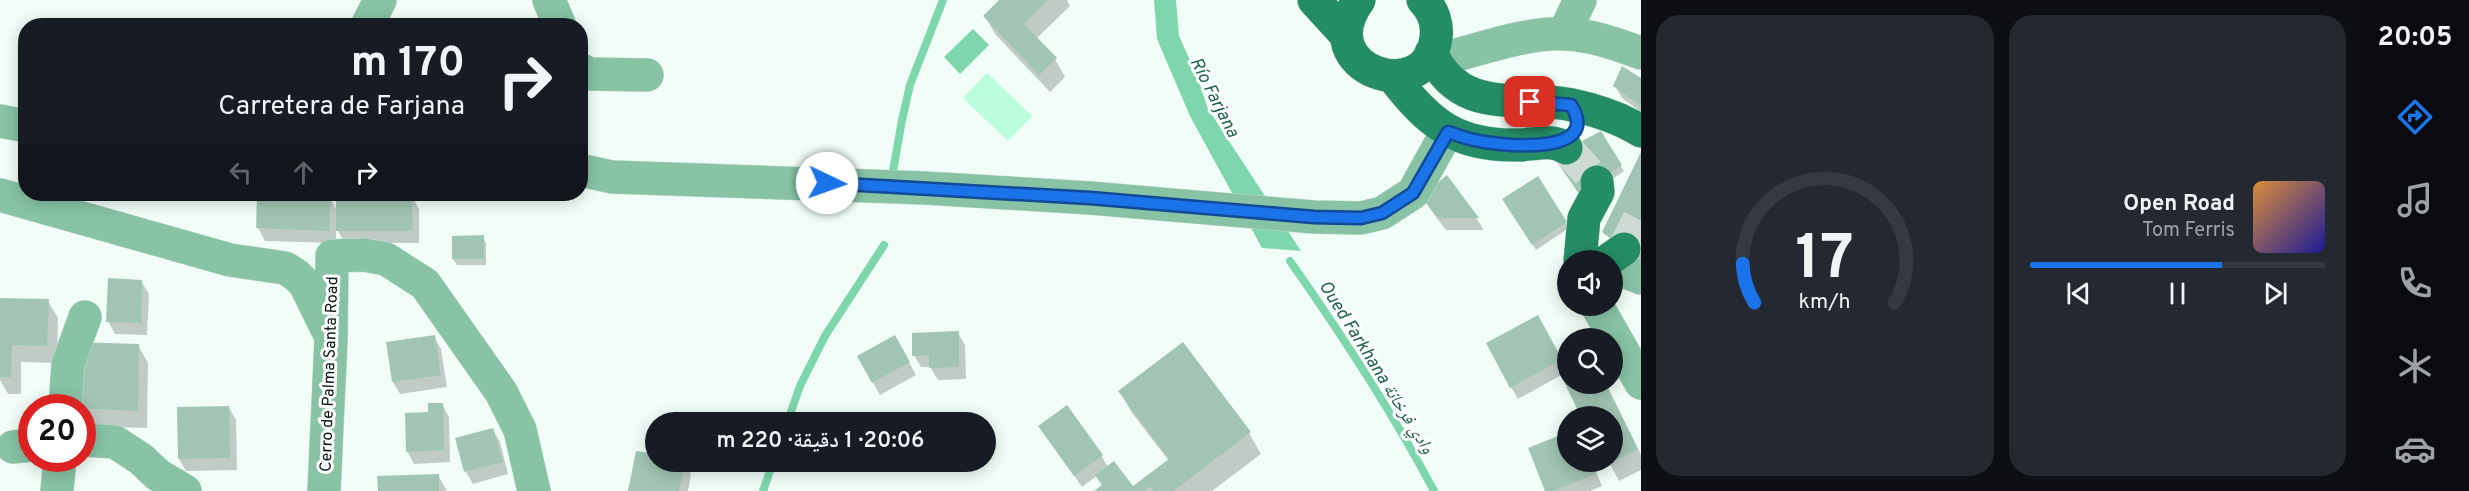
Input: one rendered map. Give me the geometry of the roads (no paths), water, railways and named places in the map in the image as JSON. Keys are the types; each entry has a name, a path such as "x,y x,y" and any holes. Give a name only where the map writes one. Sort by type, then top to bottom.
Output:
{"main road":[{"path":"1314,0 1346,35"},
{"path":"1359,0 1349,16 1346,35 1349,49 1356,61 1367,70 1393,77 1416,70 1433,57 1437,27 1424,0"},
{"path":"1433,57 1453,82 1476,96 1490,100 1571,105 1623,120 1641,131"},
{"path":"1393,77 1418,106 1448,132 1500,144 1559,146 1575,130 1576,113 1571,105"},
{"path":"1581,250 1584,218 1598,192 1597,182"}],"street":[{"path":"372,18 380,0"},
{"path":"549,0 557,18"},
{"path":"1564,34 1580,0"},
{"path":"1433,57 1513,41 1564,34 1591,37 1641,53"},
{"path":"588,73 647,75"},
{"path":"0,121 18,124"},
{"path":"588,172 612,177 914,187 1090,198 1296,216 1361,218 1382,213 1413,193 1448,132"},
{"path":"0,195 18,200"},
{"path":"21,201 230,260 285,268 305,284 332,339"},
{"name":"Cerro de Palma Santa Road","path":"324,491 332,339 332,256 364,255 386,259 425,284 501,392 520,430 534,491"},
{"path":"1623,265 1641,278"},
{"path":"1603,316 1641,382"},
{"path":"66,394 68,364 85,317"},
{"path":"96,441 115,442 141,459 158,475 185,491"},
{"path":"57,491 59,472"}],"waterway":[{"path":"893,171 910,85 943,0"},
{"path":"791,412 800,386 825,336 884,245"},
{"name":"Oued Farkhana وادي فرخانة","path":"1290,261 1366,374 1434,491"},
{"path":"763,491 770,472"}],"tunnel":[{"path":"1566,148 1597,182"},
{"path":"1624,249 1641,215"}],"water label":[{"name":"Río Farjana","path":"1215,97"}]}
